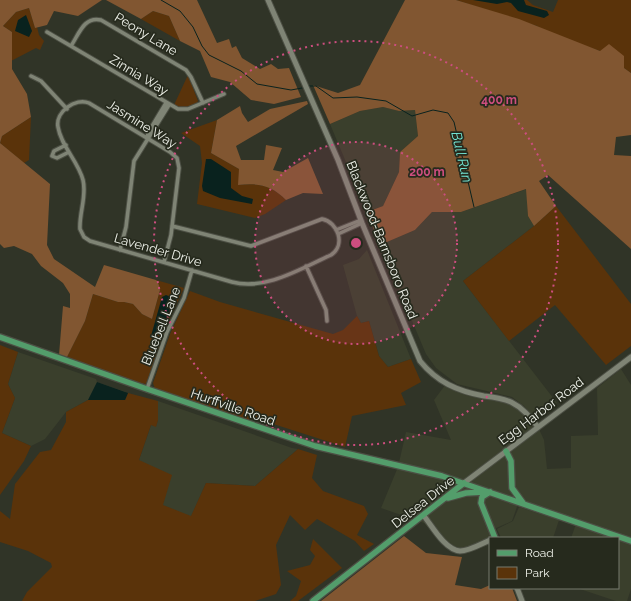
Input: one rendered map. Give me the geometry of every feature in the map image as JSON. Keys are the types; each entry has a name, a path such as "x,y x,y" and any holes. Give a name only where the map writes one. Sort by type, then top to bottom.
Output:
{"main road":[{"name":"Blackwood-Barnsboro Road","path":"268,0 338,160 416,354 426,368 435,377 455,389 509,402 526,413 538,427"},
{"name":"Hurffville Road","path":"0,337 147,390 340,454 418,469 464,484"},
{"name":"Egg Harbor Road","path":"464,484 631,357"},
{"path":"506,452 511,461 512,488 524,504"},
{"name":"Delsea Drive","path":"313,601 464,484 631,540"},
{"path":"444,500 466,492 490,492"},
{"path":"490,492 482,497 481,504 495,537"},
{"path":"424,516 452,548 459,551 467,550 489,540"},
{"path":"517,589 522,601"}],"street":[{"name":"Peony Lane","path":"71,46 86,22 94,19 103,20 188,71 203,103"},
{"name":"Zinnia Way","path":"47,32 168,104 183,110 224,94"},
{"path":"31,76 40,81 67,109"},
{"name":"Jasmine Way","path":"67,109 75,103 86,102 172,153 179,162 172,226 164,262"},
{"path":"120,250 126,227 133,163 148,138 151,136 168,104"},
{"name":"Lavender Drive","path":"67,109 60,116 58,125 83,182 80,225 81,233 88,241 239,284 253,285 268,282 306,266 336,251 339,242 337,232"},
{"path":"66,145 54,151 52,156 57,158 69,152"},
{"path":"172,226 249,246 257,245 317,219 328,221 337,232 362,222"},
{"path":"306,266 326,310 326,321"},
{"name":"Bluebell Lane","path":"147,390 167,332 184,298 192,270"}],"shaded area":[{"path":"0,0 102,0 78,16 54,11 47,25 35,28 29,8 16,12 3,26 12,32 12,69 27,94 31,117 2,136 0,143"},
{"path":"106,0 197,0 217,43 229,39 232,48 236,46 242,58 260,69 271,64 278,69 289,68 301,97 274,104 251,100 230,82 211,77 200,51 180,41 169,16 153,11 141,19"},
{"path":"405,0 456,0 519,19 600,51 609,44 624,56 624,68 631,73 631,135 616,137 614,155 631,156 631,249 548,175 539,181 556,206 534,226 528,216 526,189 461,212 432,212 415,230 380,245 367,212 383,206 399,172 400,152 418,136 415,110 399,111 383,107 360,111 330,124 313,85 338,93 360,85"},
{"path":"307,101 308,104 236,146 241,160 264,160 266,145 282,148 273,170 283,172 308,158 323,194 303,193 286,200 275,191 264,186 252,184 238,185 239,169 211,153 217,120 240,106 242,113 248,122 270,109"},
{"path":"383,107 399,111 415,110 418,136 400,152 399,172 383,206 367,212 330,124 360,111"},
{"path":"0,143 50,184 47,245 54,259 95,287 104,265 156,280 160,290 152,319 142,314 133,304 118,302 93,294 85,321 67,357 59,355 63,306 70,308 70,294 63,283 41,266 32,254 14,246 4,248 0,244"},
{"path":"527,189 528,216 534,226 463,281 557,403 535,419 524,406 512,397 457,384 436,368 426,354 380,245 415,230 432,212 461,212"},
{"path":"367,250 411,359 388,367 379,356 369,321 361,323 357,316 343,265 359,259"},
{"path":"18,352 96,379 97,382 126,392 124,400 88,400 66,412 45,439 31,446 2,433 15,398 8,384"},
{"path":"621,369 631,385 631,539 519,501 512,521 494,529 497,537 489,537 489,544 468,553 454,552 444,546 424,523 381,508 398,467 406,432 451,440 434,400 446,384 516,405 538,427 544,440 547,469 571,468 571,436 598,435 597,388"},
{"path":"158,401 298,449 255,486 206,483 191,517 162,505 139,460 151,425 156,426 158,420"},
{"path":"519,507 559,520 553,537 501,537 497,529 513,521"},
{"path":"576,524 613,537 571,537"},
{"path":"404,536 426,553 462,557 455,585 481,589 489,585 489,589 512,589 517,601 321,601"},
{"path":"619,539 631,544 631,589 627,601 616,601 580,589 619,589"}],"green space":[{"path":"456,0 527,0 533,5 553,12 558,0 631,0 631,73 600,51 546,32 537,26"},
{"path":"29,8 35,28 37,27 39,35 44,41 40,50 36,48 11,61 12,32 3,26 16,12"},
{"path":"153,11 169,16 180,41 141,19"},
{"path":"188,75 198,101 193,106 184,108 174,105"},
{"path":"31,117 29,160 24,163 0,143 2,136"},
{"path":"217,120 211,153 239,169 239,185 253,184 264,186 275,191 286,200 265,214 255,218 197,204 202,163 200,146 181,133"},
{"path":"556,206 631,304 631,346 606,365 555,305 509,341 463,281 534,226"},
{"path":"156,280 184,288 165,330 146,384 136,382 67,357 85,321 93,294 118,302 133,304 142,314 152,319 160,290"},
{"path":"190,291 220,302 333,334 343,330 357,316 361,323 369,321 379,356 388,367 411,359 421,382 401,393 406,405 352,416 345,447 252,417 250,421 155,389 153,383 170,334"},
{"path":"0,345 18,352 8,384 15,398 2,433 31,446 24,461 0,495"},
{"path":"128,393 158,401 158,420 156,427 151,425 139,460 172,475 163,505 191,516 206,483 255,486 298,449 317,455 312,478 323,491 364,506 368,514 357,535 374,544 364,551 355,541 317,519 305,530 290,515 276,545 281,585 276,594 255,601 22,601 27,592 52,567 51,563 28,551 0,542 0,511 10,519 15,484 40,452 51,450 66,422 66,412 88,400 125,400"},
{"path":"313,539 342,568 298,601 290,601 296,596 301,581 287,571 310,565 315,556 310,550"}],"water":[{"path":"473,0 524,0 526,5 547,11 549,15 544,18 518,11 511,3 507,2 497,4"},
{"path":"26,15 32,31 29,37 15,31 18,20"},
{"path":"206,159 211,159 231,172 231,188 242,196 253,199 252,204 220,198 203,191 202,186"},
{"path":"166,295 176,299 157,336 153,337 151,336 162,297"},
{"path":"97,382 128,393 125,400 88,400"}],"waterway":[{"name":"Bull Run","path":"161,0 180,11 193,27 202,46 209,55 241,71 257,84 291,90 302,88"},
{"name":"Bull Run","path":"309,86 316,86 333,98 357,97 386,101 412,116 433,110 448,113 454,122 474,207"}]}
